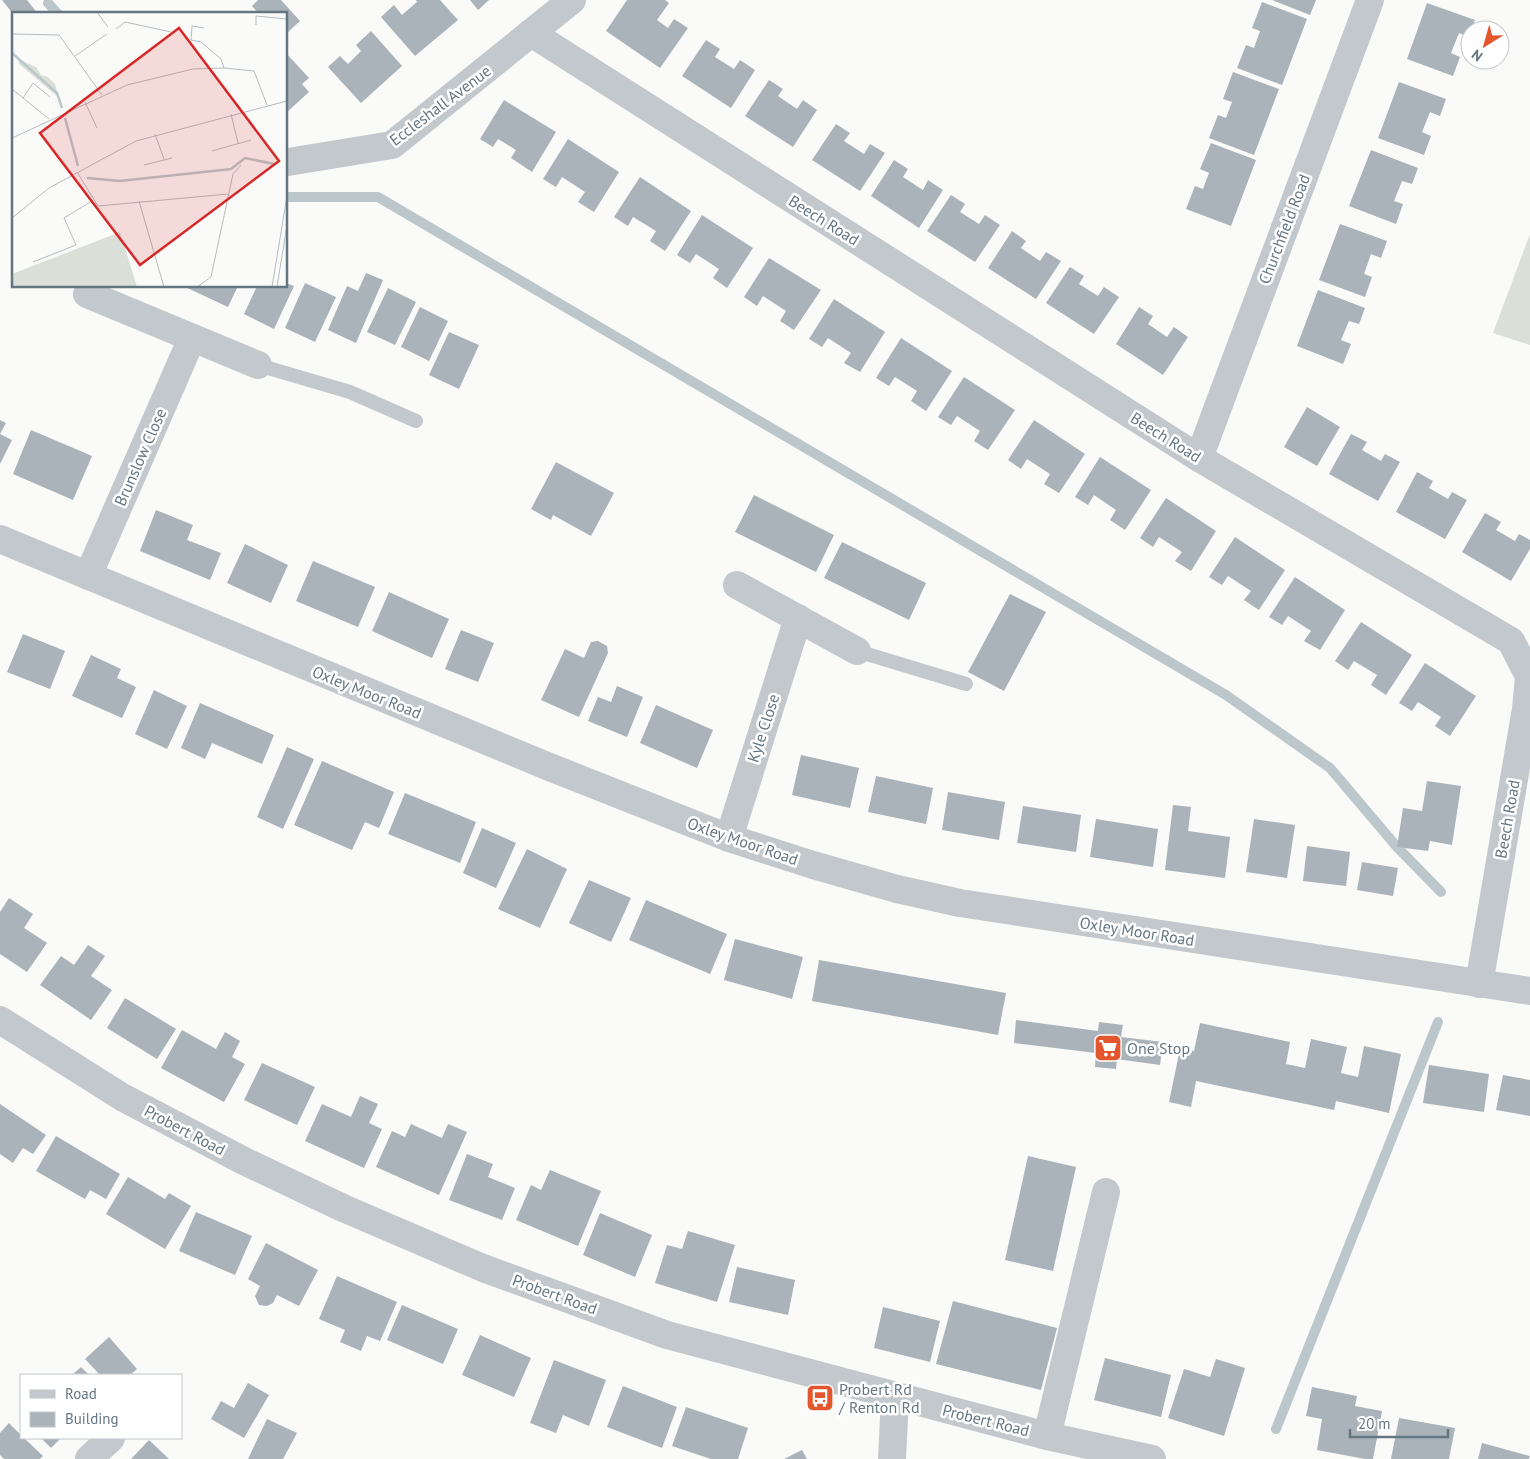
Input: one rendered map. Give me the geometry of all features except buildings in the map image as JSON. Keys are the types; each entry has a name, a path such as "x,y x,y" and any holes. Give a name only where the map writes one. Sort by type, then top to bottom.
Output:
{"street":[{"name":"Eccleshall Avenue","path":"288,162 392,145 572,0"},
{"name":"Churchfield Road","path":"1198,458 1370,0"},
{"name":"Beech Road","path":"531,34 1198,458 1511,641 1529,676 1528,709 1479,984"},
{"path":"88,294 258,365"},
{"name":"Brunslow Close","path":"88,576 192,338"},
{"name":"Oxley Moor Road","path":"0,539 547,766 728,838 812,865 897,889 960,903 1530,991"},
{"path":"737,585 858,651"},
{"name":"Kyle Close","path":"728,838 798,618"},
{"name":"Probert Road","path":"0,1020 122,1096 242,1160 343,1208 483,1268 667,1335 1047,1436 1152,1459"},
{"path":"1047,1436 1106,1192"},
{"path":"892,1459 895,1397"},
{"path":"89,1459 110,1439"}],"lane":[{"path":"258,365 350,392 416,421"},
{"path":"858,651 966,684"}],"shaded area":[{"path":"1530,234 1530,345 1493,333"}],"waterway":[{"path":"48,3 56,12"},
{"path":"288,197 378,197 1226,695 1330,768 1397,847 1441,892"},
{"path":"1276,1429 1438,1022"}],"place":[{"name":"One Stop","path":"1108,1048"},
{"name":"Probert Rd / Renton Rd","path":"820,1398"}]}
